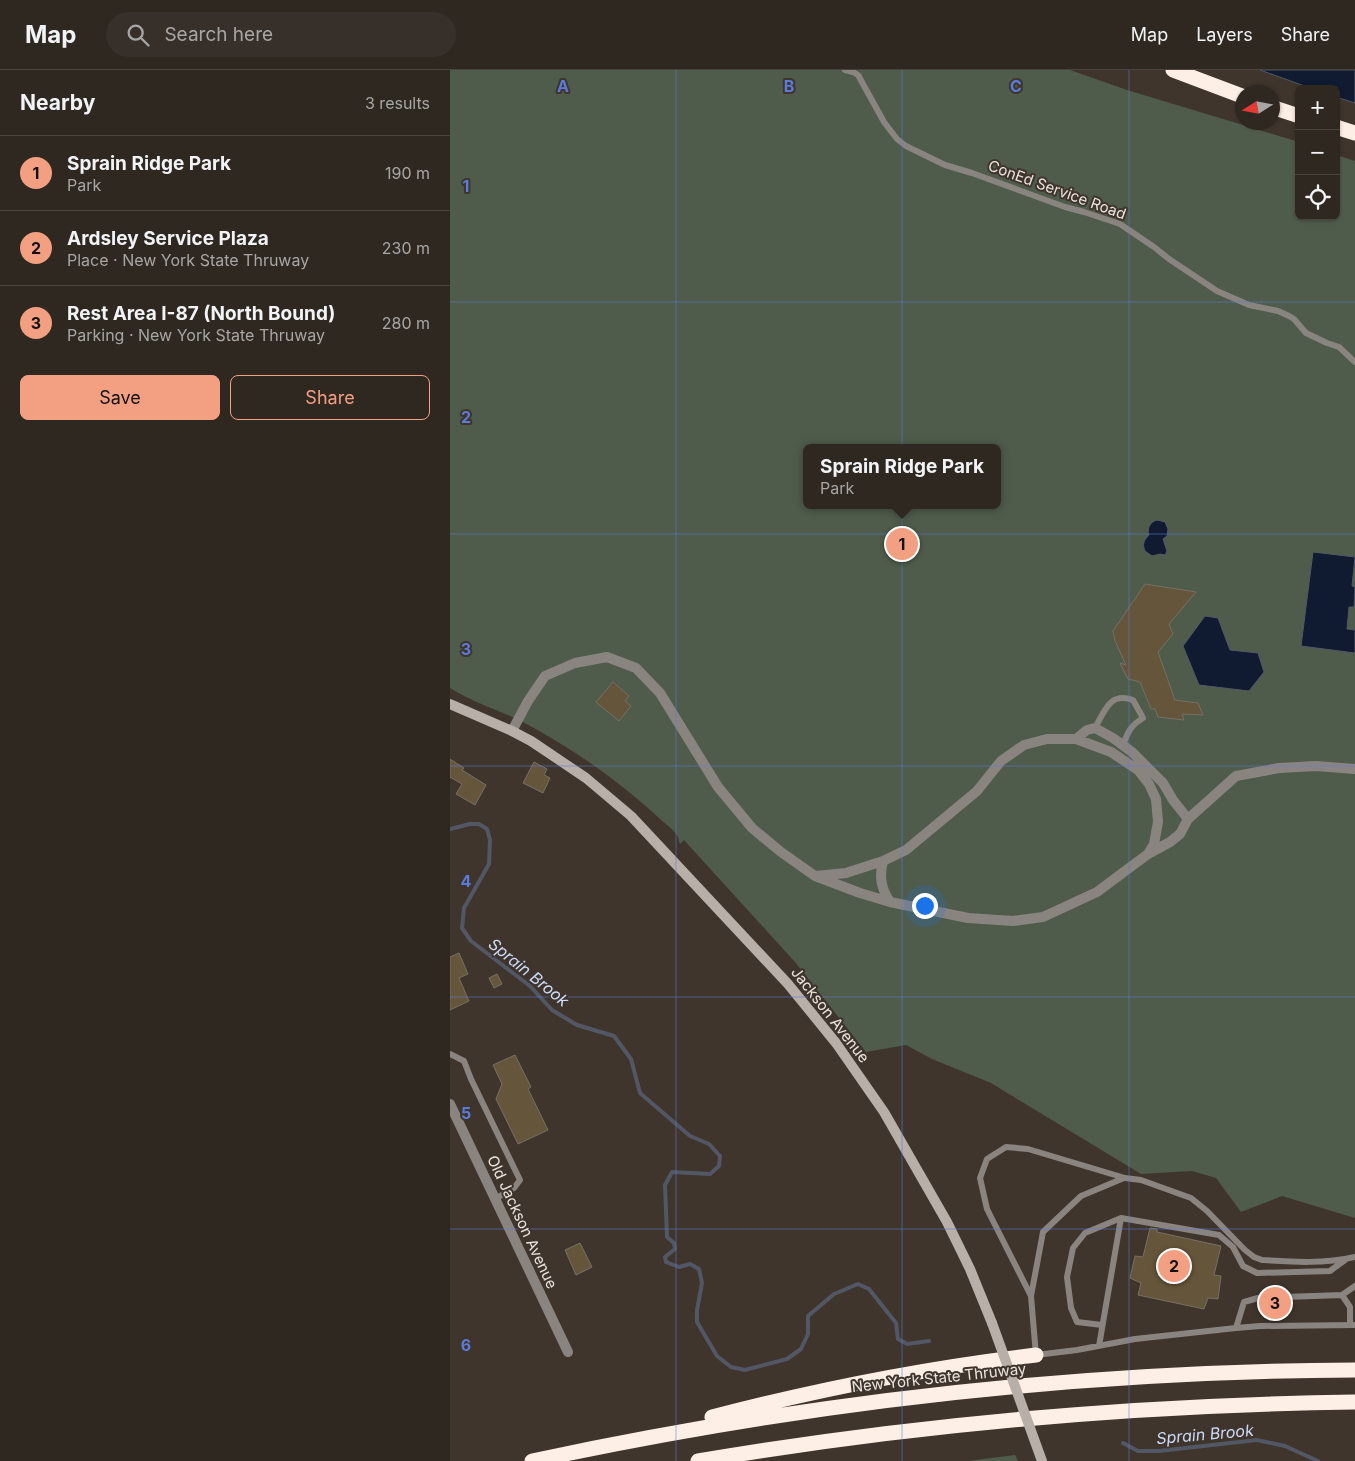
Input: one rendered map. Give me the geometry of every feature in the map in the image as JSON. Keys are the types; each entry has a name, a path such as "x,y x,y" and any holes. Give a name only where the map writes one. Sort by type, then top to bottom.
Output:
{"highway":[{"path":"1173,70 1235,93"},
{"path":"1280,110 1295,115"},
{"path":"1340,128 1355,133"},
{"path":"612,1444 758,1405 853,1384 937,1368 1036,1355"},
{"name":"New York State Thruway","path":"532,1461 612,1444 792,1413 927,1396 1092,1380 1200,1374 1355,1370"},
{"path":"698,1461 917,1429 1017,1419 1181,1407 1355,1402"}],"main road":[{"name":"Jackson Avenue","path":"450,704 512,730 531,741 586,778 631,816 794,991 836,1043 884,1112 947,1222 970,1269 992,1323 1042,1461"}],"street":[{"path":"512,730 545,676 575,663 606,657 636,668 660,693 718,787 752,828 781,852 815,876 890,902 968,918 1013,921 1043,917 1097,892 1148,854 1180,834 1188,819 1236,776 1279,768 1316,766 1355,769"},
{"path":"1076,739 1087,730 1095,728 1113,738 1163,783 1188,819"},
{"path":"815,876 846,873 883,861 906,850 977,792 1001,761 1024,745 1047,739 1076,739 1111,752 1138,770 1149,784 1156,799 1158,822 1154,844 1148,854"},
{"path":"883,861 880,872 881,885 890,902"},
{"name":"Old Jackson Avenue","path":"450,1104 568,1352"}],"lane":[{"name":"ConEd Service Road","path":"845,70 858,75 884,122 897,139 906,146 946,165 972,172 1065,207 1120,224 1154,247 1169,260 1217,291 1250,305 1278,311 1289,316 1306,332 1339,347 1355,362"},
{"path":"1095,728 1104,711 1113,700 1123,697 1133,700 1142,718 1129,729 1122,745"},
{"path":"450,1054 464,1061 471,1080 520,1180 514,1188 495,1198"},
{"path":"1031,1296 987,1209 980,1178 987,1159 1006,1147 1028,1148 1124,1178 1141,1180 1192,1198 1208,1210 1245,1250 1262,1260 1325,1262 1351,1258"},
{"path":"1124,1178 1081,1196 1043,1232 1031,1296 1036,1355 1135,1339 1236,1328 1352,1325 1350,1307 1342,1295"},
{"path":"1102,1325 1077,1322 1071,1308 1067,1277 1072,1248 1085,1233 1121,1218 1219,1234 1233,1247 1244,1266 1257,1273 1330,1271 1351,1258"},
{"path":"1099,1346 1121,1218"},
{"path":"1236,1328 1244,1302 1258,1298 1342,1295 1355,1286"}],"green space":[{"path":"450,70 1070,70 1127,90 1235,123 1235,130 1259,130 1295,141 1295,220 1340,220 1340,156 1355,161 1355,1218 1282,1196 1241,1212 1216,1178 1192,1171 1141,1174 991,1083 932,1059 906,1045 866,1052 795,962 684,840 680,844 675,832 592,764 519,720 450,688"},
{"path":"1015,1455 1018,1461 968,1461"}],"water":[{"path":"1260,70 1355,70 1355,103 1340,98 1340,85 1302,85"},
{"path":"1157,520 1165,522 1168,529 1167,536 1163,539 1167,551 1165,555 1152,556 1145,551 1144,544 1149,535 1148,530 1150,526"},
{"path":"1313,552 1355,557 1352,586 1355,587 1354,607 1349,607 1347,629 1355,630 1355,653 1301,646"},
{"path":"1205,616 1218,618 1230,650 1258,653 1264,672 1249,691 1199,685 1183,646"}],"building":[{"path":"1145,584 1196,592 1169,624 1173,634 1158,652 1175,700 1198,703 1203,715 1182,714 1184,720 1158,717 1155,709 1151,709 1140,682 1128,679 1120,663 1126,665 1115,641 1113,631"},
{"path":"613,682 629,696 625,701 631,706 619,721 596,702"},
{"path":"450,759 464,768 462,770 486,785 475,805 456,794 462,784 450,777"},
{"path":"534,762 547,769 544,775 550,778 543,793 523,783"},
{"path":"459,953 468,974 459,978 469,1001 450,1010 450,957"},
{"path":"497,974 502,984 494,988 489,978"},
{"path":"515,1055 531,1087 528,1089 548,1130 518,1144 496,1099 502,1084 493,1065"},
{"path":"1150,1228 1157,1229 1157,1232 1221,1246 1214,1275 1221,1276 1218,1299 1208,1298 1204,1309 1138,1295 1141,1283 1130,1278 1135,1256 1143,1257"},
{"path":"580,1243 592,1267 576,1275 565,1250"}],"waterway":[{"name":"Sprain Brook","path":"450,829 470,824 479,824 487,829 490,840 489,864 464,908 462,928 471,941 530,986 552,1010 577,1025 614,1036 631,1059 640,1093 690,1136 709,1144 720,1156 719,1166 710,1174 672,1172 665,1185 667,1237 674,1243 675,1249 665,1257 666,1262 679,1267 690,1264 699,1269 702,1283 697,1310 697,1322 717,1356 731,1367 745,1370 787,1359 801,1349 808,1334 808,1316 834,1294 858,1284 869,1289 896,1323 898,1339 907,1344 929,1341"},
{"name":"Sprain Brook","path":"1123,1443 1138,1451 1159,1451 1257,1440 1285,1446 1318,1461"}],"place":[{"name":"Sprain Ridge Park","path":"902,544"},
{"name":"Ardsley Service Plaza","path":"1174,1266"},
{"name":"Rest Area I-87 (North Bound)","path":"1275,1303"}]}
